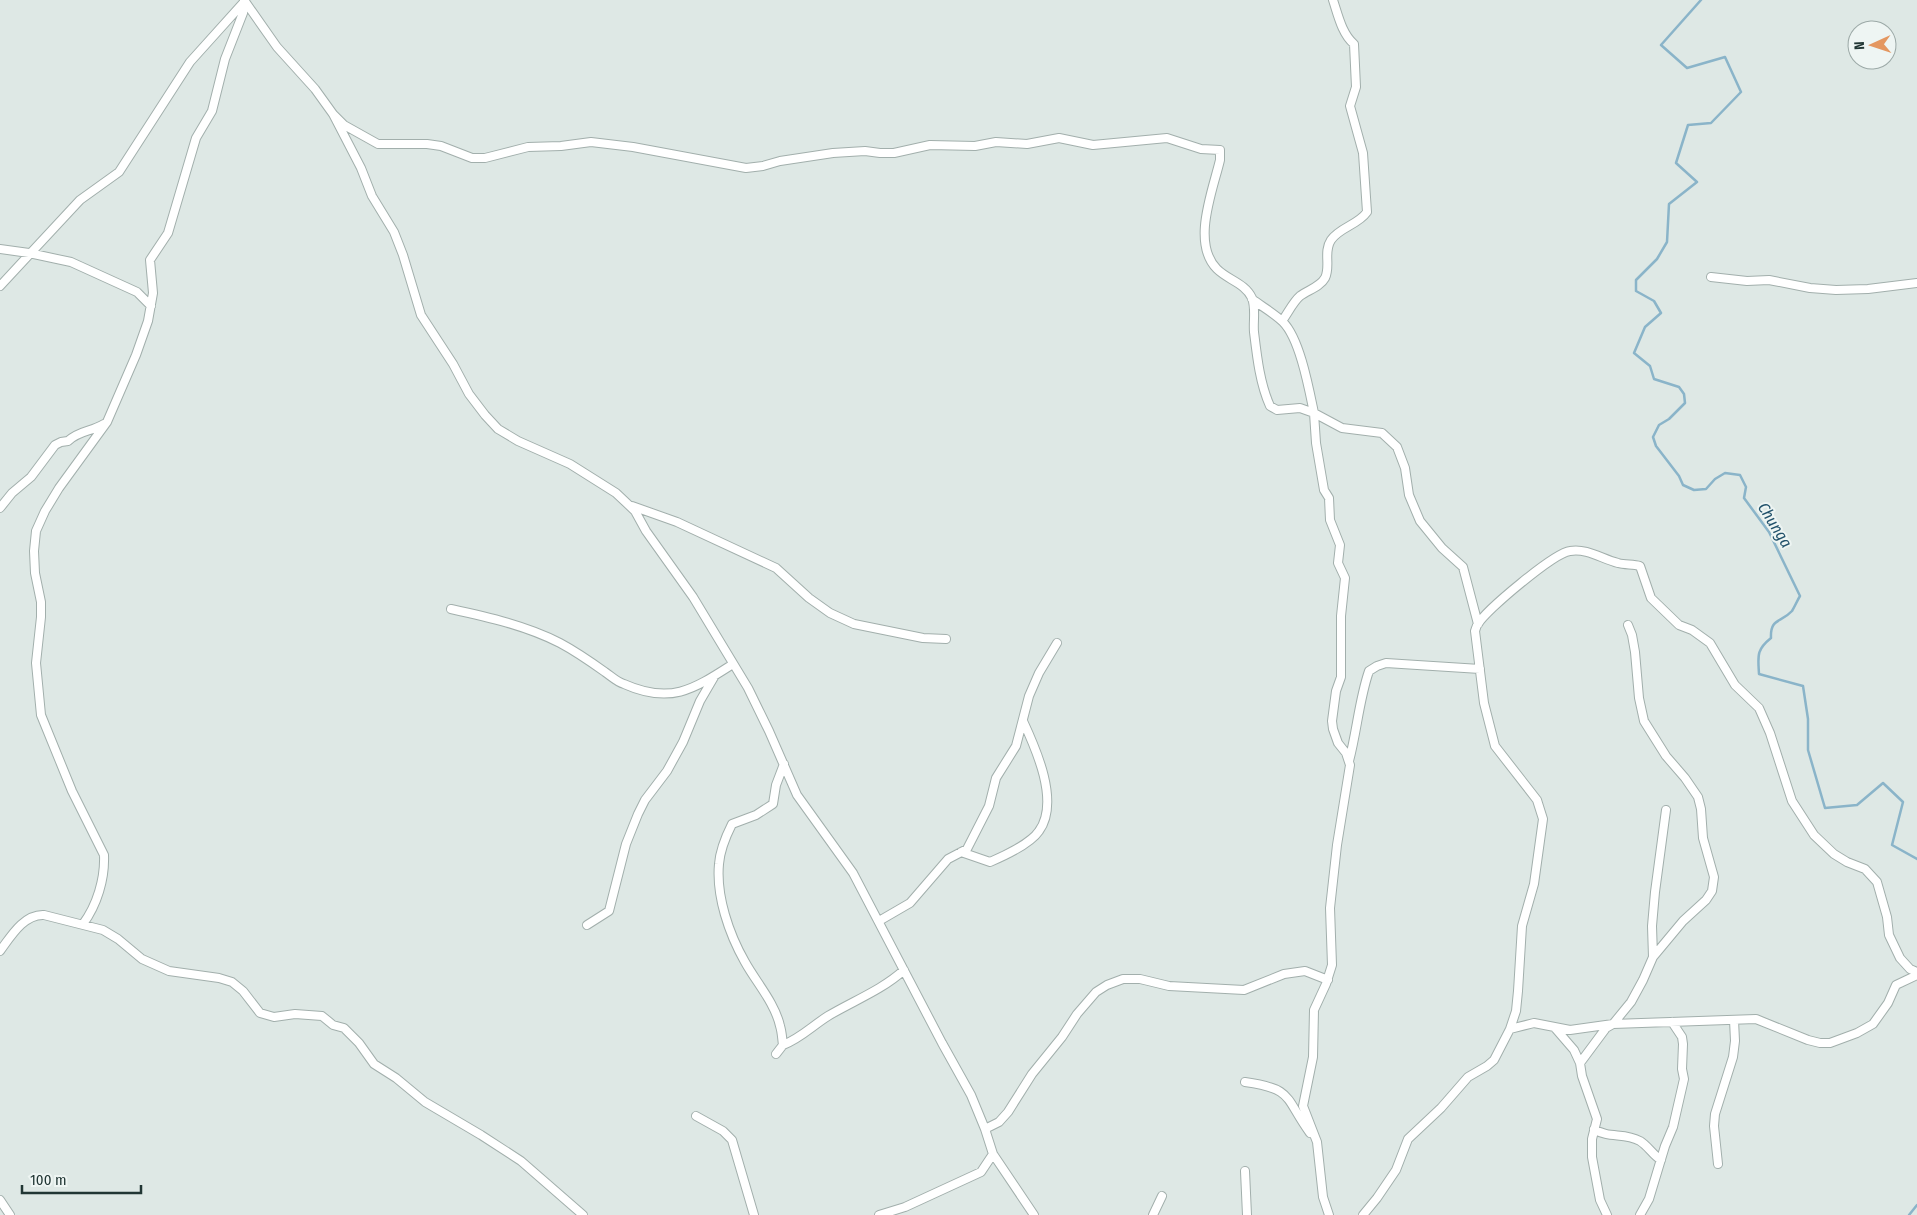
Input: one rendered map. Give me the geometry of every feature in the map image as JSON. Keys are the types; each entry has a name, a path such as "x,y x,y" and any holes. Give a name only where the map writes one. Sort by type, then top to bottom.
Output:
{"street":[{"path":"245,0 277,47 315,89 333,114 361,168 372,196 394,232 403,254 421,315 453,364 469,394 498,429 518,441 570,464 608,487 630,506 693,597 748,688 797,795 853,872 971,1095 993,1154 1034,1215"},
{"path":"0,286 80,200 119,172 190,62 245,0"},
{"path":"83,924 97,899 104,866 104,855 72,791 41,715 36,664 41,610 35,573 34,551 36,531 59,488 106,423 136,355 148,321 153,293 150,260 168,233 196,138 205,126 212,111 225,59 243,13 245,0"},
{"path":"1282,321 1298,299 1322,283 1326,276 1328,246 1331,240 1367,212 1363,154 1350,106 1356,87 1354,44 1349,40 1342,26 1333,0"},
{"path":"333,114 344,125 378,144 427,144 441,146 472,158 486,158 528,147 561,146 591,142 633,147 746,168 832,153 864,151 894,153 930,145 956,147 996,142 1027,144 1058,138 1093,145 1167,138 1201,149 1220,150 1220,160 1204,229 1205,241 1212,262 1217,269 1239,283 1252,298 1282,321 1298,350 1314,412 1316,444 1324,490 1329,498 1330,520 1340,545 1338,563 1345,578 1341,616 1340,677 1332,721 1338,742 1346,753 1350,765 1330,908 1332,964 1328,980 1314,1010 1314,1057 1304,1106 1316,1142 1323,1197 1329,1215"},
{"path":"0,249 71,262 88,269 102,278 137,292 151,306"},
{"path":"1710,277 1747,281 1769,280 1810,288 1836,290 1868,289 1917,283"},
{"path":"1252,298 1254,331 1262,382 1270,406 1277,410 1300,408 1314,412 1342,428 1382,433 1397,447 1405,468 1407,488 1417,515 1423,527 1463,567 1478,624"},
{"path":"0,508 12,493 32,477 55,445 68,441 75,434 97,428 106,423"},
{"path":"630,506 677,522 776,568 809,598 830,613 854,624 923,638 946,638"},
{"path":"1363,1215 1396,1170 1408,1139 1441,1108 1468,1077 1494,1060 1510,1029 1516,1011 1522,926 1534,884 1543,819 1537,800 1495,746 1484,703 1475,631 1478,624 1494,607 1560,554 1571,550 1582,551 1620,564 1640,566 1651,598 1679,625 1692,630 1710,642 1735,684 1759,708 1770,733 1796,810 1808,824 1814,835 1834,854 1847,862 1865,869 1877,882 1886,917 1888,935 1900,958 1910,969 1917,973"},
{"path":"451,609 495,618 548,637 562,644 623,684 658,694 670,694 696,687 733,664"},
{"path":"1580,1063 1606,1028 1613,1024 1636,993 1653,956 1684,921 1706,900 1712,891 1714,876 1703,838 1701,808 1698,797 1666,756 1644,722 1638,689 1635,652 1628,625"},
{"path":"879,921 910,903 948,858 967,849 971,843 989,806 996,778 1016,746 1029,696 1039,673 1057,643"},
{"path":"1349,762 1356,736 1360,705 1370,671 1376,666 1386,664 1480,669"},
{"path":"587,924 609,911 626,844 644,800 667,771 683,742 700,701 715,676"},
{"path":"961,852 990,862 1022,846 1039,832 1046,814 1047,788 1022,720"},
{"path":"783,1045 780,1024 772,1006 744,961 734,939 720,894 719,863 724,841 732,824 756,815 773,804 776,786 784,764"},
{"path":"1653,956 1652,926 1655,892 1666,810"},
{"path":"0,951 11,935 27,919 36,915 83,924 103,930 156,967 232,982 243,991 260,1013 274,1017 295,1014 322,1016 333,1024 344,1028 359,1043 374,1064 396,1078 425,1102 521,1161 583,1215"},
{"path":"776,1054 783,1045 797,1040 821,1021 891,982 904,970"},
{"path":"985,1129 999,1122 1008,1112 1026,1082 1049,1050 1062,1037 1077,1014 1096,992 1107,985 1123,979 1140,979 1169,986 1244,990 1284,974 1305,971 1328,980"},
{"path":"1510,1029 1534,1023 1570,1030 1613,1024 1756,1019 1808,1040 1820,1044 1830,1044 1873,1024 1888,1003 1896,985 1917,973"},
{"path":"1718,1164 1714,1126 1715,1114 1733,1057 1735,1041 1734,1020"},
{"path":"1640,1215 1649,1200 1679,1107 1684,1079 1682,1069 1682,1037 1672,1022"},
{"path":"1555,1028 1574,1050 1580,1063 1582,1076 1597,1119 1592,1139 1592,1158 1600,1200 1607,1215"},
{"path":"1245,1082 1279,1089 1290,1099 1301,1121 1316,1142"},
{"path":"696,1116 723,1131 732,1140 754,1215"},
{"path":"1594,1129 1603,1135 1627,1136 1640,1141 1661,1160"},
{"path":"879,1215 905,1207 981,1172 993,1154"},
{"path":"1245,1171 1246,1215"},
{"path":"1153,1215 1162,1196"},
{"path":"0,1200 10,1215"}],"waterway":[{"name":"Chunga","path":"1701,0 1661,45 1687,68 1725,57 1741,92 1711,123 1688,125 1676,163 1697,182 1669,204 1667,242 1657,259 1636,280 1636,291 1654,301 1661,313 1645,327 1634,353 1650,366 1654,379 1679,387 1684,394 1685,403 1669,419 1659,425 1653,437 1656,446 1679,476 1683,485 1694,490 1706,489 1715,479 1725,473 1740,475 1746,487 1744,498 1769,532 1800,596 1792,611 1772,627 1771,638 1760,650 1759,674 1803,686 1808,719 1808,750 1825,808 1857,805 1883,783 1903,802 1892,845 1917,859"},
{"name":"Chunga","path":"1909,1215 1917,1205"}]}
